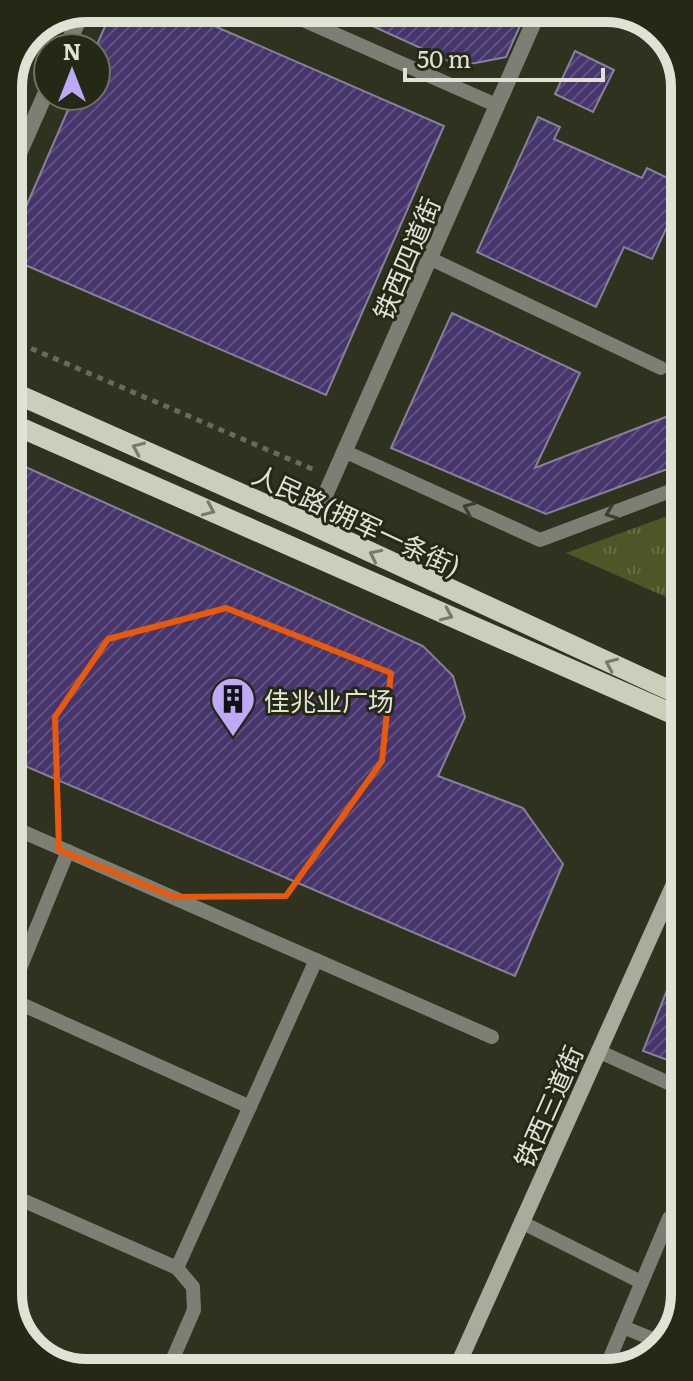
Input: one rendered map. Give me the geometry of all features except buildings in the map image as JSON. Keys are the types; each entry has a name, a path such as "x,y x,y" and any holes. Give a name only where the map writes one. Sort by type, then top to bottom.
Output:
{"main road":[{"name":"人民路(拥军一条街)","path":"22,396 312,525 671,691"},
{"path":"22,428 671,713"},
{"name":"铁西三道街","path":"460,1359 671,892"}],"street":[{"name":"铁西四道街","path":"312,525 534,22"},
{"path":"22,147 37,112"}],"lane":[{"path":"309,23 496,105"},
{"path":"431,259 661,368"},
{"path":"346,452 540,540 671,491"},
{"path":"22,831 492,1037"},
{"path":"22,964 68,851"},
{"path":"661,915 671,911"},
{"path":"177,1268 316,960"},
{"path":"22,1004 250,1107"},
{"path":"598,1051 671,1084"},
{"path":"22,1200 177,1268 193,1287 194,1310 173,1359"},
{"path":"610,1359 671,1219"},
{"path":"521,1222 641,1282"},
{"path":"623,1327 652,1339"}],"path":[{"path":"22,345 334,478"}],"highlighted area":[{"path":"226,608 391,673 382,761 286,896 174,897 59,850 55,717 108,639"}],"green space":[{"path":"671,515 671,599 566,553"}],"place":[{"name":"佳兆业广场","path":"233,738"}]}
